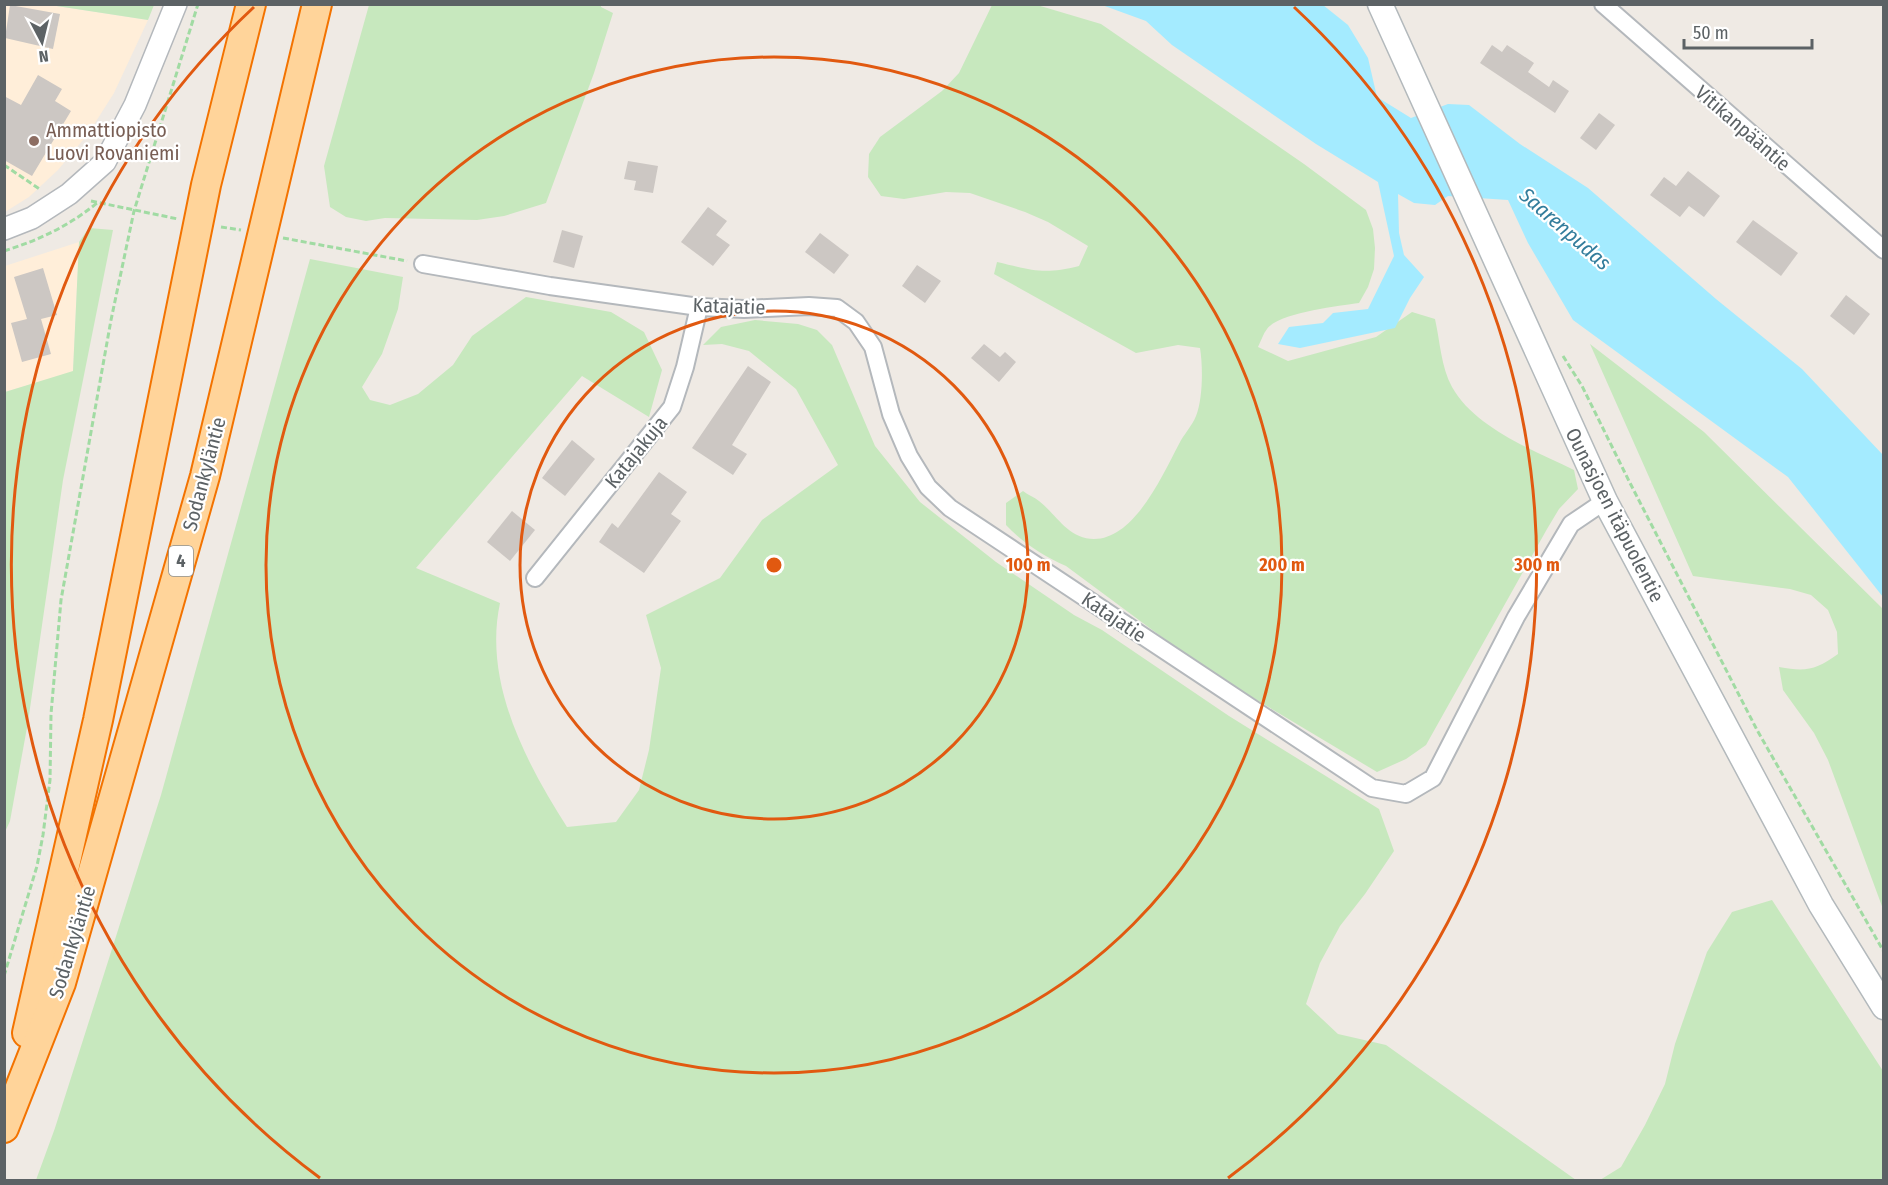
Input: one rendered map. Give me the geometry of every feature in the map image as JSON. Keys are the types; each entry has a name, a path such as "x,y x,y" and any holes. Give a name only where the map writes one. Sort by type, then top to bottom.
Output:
{"highway":[{"name":"Sodankyläntie","path":"8,1118 98,720 206,185 251,4"},
{"name":"Sodankyläntie","path":"8,1118 61,983 202,487 317,4"}],"main road":[{"name":"Ounasjoen itäpuolentie","path":"1384,15 1605,501 1821,905 1884,1007"}],"street":[{"path":"4,229 32,218 69,194 105,162 135,105 176,4"},
{"name":"Vitikanpääntie","path":"1603,4 1884,250"},
{"name":"Katajatie","path":"423,264 550,286 699,307 837,308 856,321 873,347 891,414 909,456 928,486 950,508 1372,788 1406,794 1433,778 1516,616 1571,524 1605,501"},
{"name":"Katajakuja","path":"535,578 672,407 685,367 699,307"}],"path":[{"path":"4,976 35,875 44,835 50,780 51,714 61,600 111,320 134,211 198,4"},
{"path":"4,251 62,229 97,203"},
{"path":"221,227 243,231"},
{"path":"281,238 423,264"},
{"path":"1559,349 1582,387 1758,730 1884,952"}],"shaded area":[{"path":"5,5 50,5 148,20 114,93 88,134 58,170 29,197 5,212"},
{"path":"79,242 73,372 5,392 5,266"}],"green space":[{"path":"601,4 601,7 613,13 594,73 546,203 504,216 477,220 385,218 366,221 346,217 330,207 324,166 369,5"},
{"path":"50,5 154,5 148,20"},
{"path":"992,5 1037,5 1101,24 1304,164 1366,210 1373,229 1374,269 1359,303 1309,311 1273,323 1263,335 1258,347 1288,361 1376,337 1412,312 1435,319 1445,371 1462,402 1490,426 1506,436 1574,470 1578,489 1559,509 1547,529 1426,745 1406,759 1377,772 1205,669 1066,566 1027,543 1006,525 1006,503 1023,491 1045,506 1063,525 1085,538 1109,536 1122,528 1146,503 1194,420 1200,401 1202,373 1200,348 1178,345 1136,353 994,274 997,262 1046,271 1079,266 1088,246 1048,222 970,193 946,192 904,199 881,196 868,177 869,154 880,137 942,91 959,73"},
{"path":"89,228 113,230 63,480 28,722 10,821 5,832 5,392 73,371 79,242"},
{"path":"310,259 403,277 398,309 382,354 362,387 370,400 390,405 418,394 453,365 472,336 526,297 611,312 644,332 662,370 649,417 582,376 416,568 500,603 496,633 503,692 523,749 567,827 616,822 639,790 649,750 661,668 646,615 720,578 762,520 838,465 796,389 749,351 722,344 703,345 721,327 755,320 798,324 817,330 832,345 875,446 920,502 996,562 1074,615 1102,630 1229,716 1379,809 1394,851 1340,926 1320,963 1306,1004 1338,1034 1386,1045 1576,1180 36,1180 55,1128 161,795"},
{"path":"1590,344 1704,432 1883,609 1883,909 1828,760 1814,733 1783,690 1779,667 1810,668 1838,654 1837,632 1828,610 1811,595 1790,589 1693,576"},
{"path":"1772,900 1883,1071 1883,1180 1600,1180 1621,1167 1665,1084 1675,1044 1707,952 1732,912"}],"water":[{"name":"Saarenpudas","path":"1102,5 1323,5 1348,25 1368,58 1377,97 1411,118 1448,104 1469,105 1520,144 1588,188 1716,299 1802,369 1883,455 1883,597 1788,477 1573,320 1528,243 1508,200 1448,196 1435,205 1414,203 1398,194 1399,233 1404,255 1424,277 1395,328 1300,348 1278,344 1289,327 1323,323 1333,313 1368,309 1394,256 1378,182 1316,144 1172,45 1146,21"}],"building":[{"path":"10,5 60,14 53,49 5,38"},
{"path":"1492,45 1502,52 1507,45 1534,63 1528,72 1549,87 1553,80 1569,91 1555,113 1480,63"},
{"path":"38,75 62,89 55,101 71,111 32,176 4,160 4,96 21,105"},
{"path":"1599,113 1615,125 1596,150 1580,138"},
{"path":"628,161 658,166 653,193 634,190 636,181 624,179"},
{"path":"1688,171 1720,196 1704,217 1689,206 1680,217 1650,195 1664,177 1676,186"},
{"path":"708,207 727,221 716,235 730,245 713,266 681,242"},
{"path":"1753,220 1798,253 1781,276 1736,242"},
{"path":"562,230 583,236 574,268 553,262"},
{"path":"820,233 849,255 834,274 805,252"},
{"path":"917,265 941,281 925,303 902,286"},
{"path":"43,268 57,315 41,319 51,354 22,362 11,323 27,319 14,277"},
{"path":"1846,295 1870,314 1854,335 1830,316"},
{"path":"984,344 1000,357 1005,352 1016,362 999,382 971,358"},
{"path":"748,366 771,382 732,445 747,454 733,475 692,448"},
{"path":"572,440 595,459 565,496 542,478"},
{"path":"659,472 687,492 671,514 681,521 644,573 599,542 612,523 618,528"},
{"path":"512,511 535,530 510,561 487,542"}],"place":[{"name":"Ammattiopisto Luovi Rovaniemi","path":"34,141"}]}
